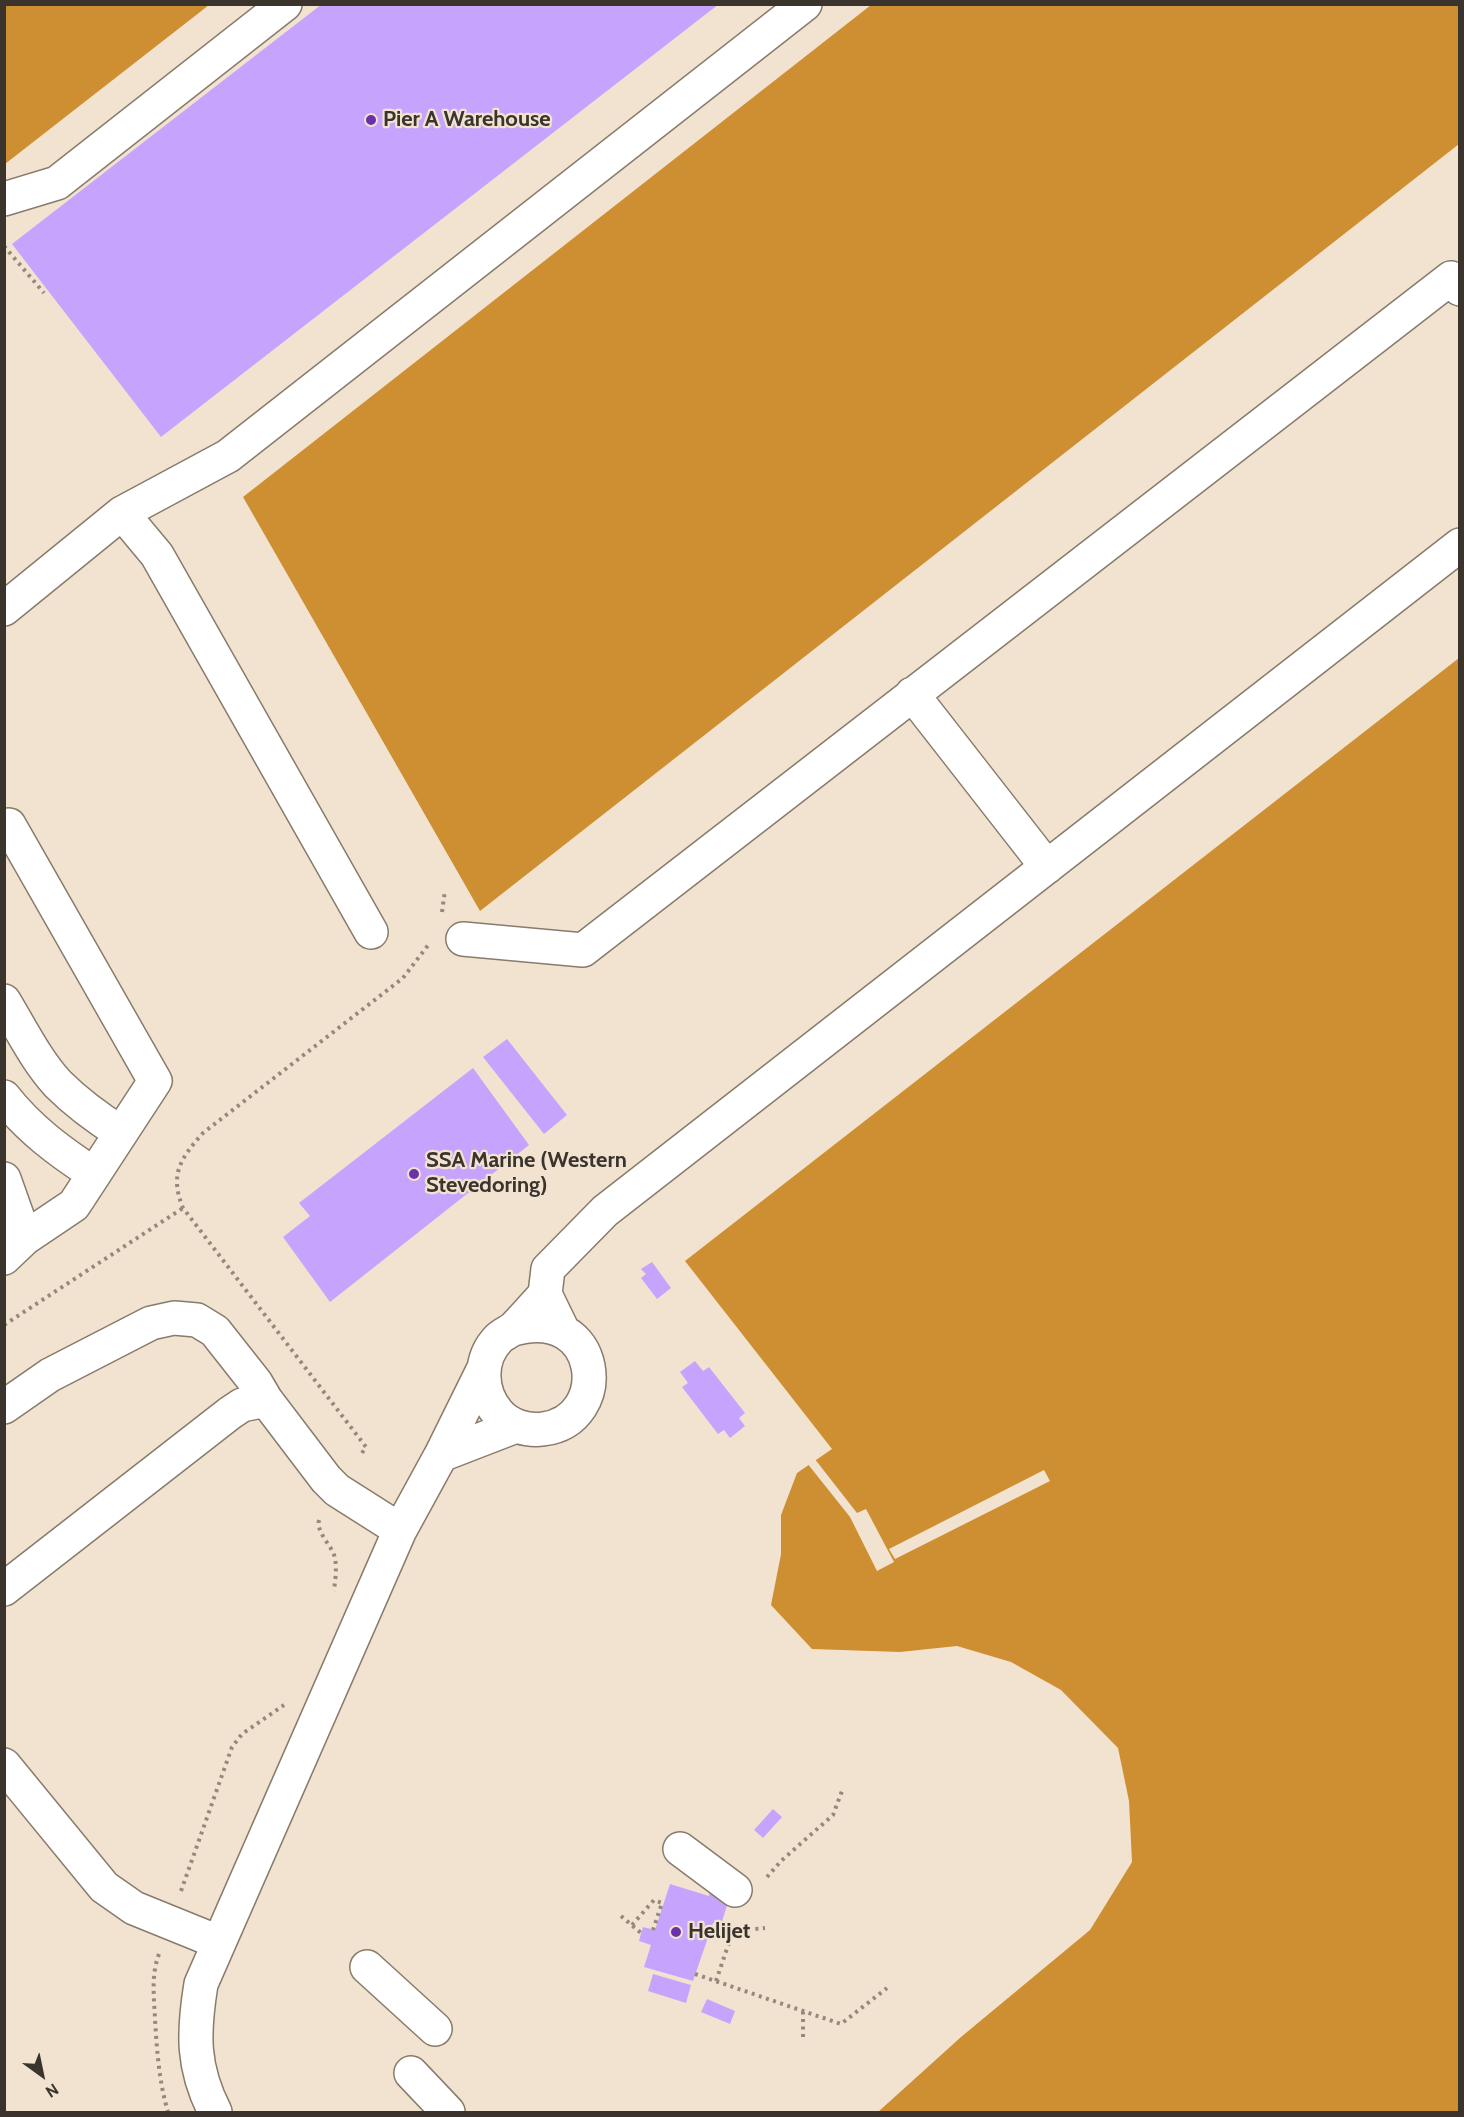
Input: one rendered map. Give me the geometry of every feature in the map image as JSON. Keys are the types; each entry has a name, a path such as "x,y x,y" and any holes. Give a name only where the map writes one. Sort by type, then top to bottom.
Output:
{"lane":[{"path":"4,199 57,183 285,4"},
{"path":"4,609 122,513 228,456 806,4"},
{"path":"446,931 583,950 1451,278 1460,289"},
{"path":"122,513 157,555 371,932"},
{"path":"563,1331 545,1294 548,1269 606,1211 1460,545"},
{"path":"912,694 1047,867"},
{"path":"4,826 9,825 155,1081 74,1205 15,1248 4,1179"},
{"path":"4,1001 39,1059 59,1084 95,1116 121,1133"},
{"path":"4,1097 19,1115 52,1145 94,1174"},
{"path":"215,2112 202,2082 196,2050 195,2020 201,1984 400,1530 441,1455 483,1370 488,1353 498,1339 513,1329 545,1294"},
{"path":"4,1407 50,1375 151,1323 174,1318 197,1320 215,1331 326,1479 337,1490 400,1530"},
{"path":"483,1370 484,1387 490,1404 501,1417 516,1426 533,1430 551,1428 567,1420 580,1408 588,1392 590,1375 586,1357 577,1342 563,1331 547,1324 530,1324 513,1329"},
{"path":"4,1589 230,1413 242,1405 266,1400"},
{"path":"441,1455 516,1426"},
{"path":"4,1766 104,1887 134,1908 218,1942"},
{"path":"680,1849 748,1887"},
{"path":"367,1967 435,2029"},
{"path":"411,2073 448,2112"}],"path":[{"path":"4,246 44,293"},
{"path":"362,1453 366,1447 183,1208 177,1192 179,1167 188,1150 203,1132 403,978 446,931 445,890"},
{"path":"4,1325 183,1208"},
{"path":"321,1512 318,1525 335,1559 333,1595"},
{"path":"181,1892 232,1747 247,1731 286,1704"},
{"path":"748,1887 833,1815 842,1791"},
{"path":"632,1925 654,1900 662,1903 653,1930"},
{"path":"621,1916 641,1933"},
{"path":"716,1982 735,1923"},
{"path":"733,1931 765,1928"},
{"path":"159,1953 153,1977 161,2089 168,2112"},
{"path":"695,1974 841,2024 887,1988"},
{"path":"803,2012 803,2037"}],"shaded area":[{"path":"5,4 209,4 209,5 5,164"},
{"path":"871,5 1459,5 1459,144 480,911 243,497"},
{"path":"1459,658 1459,2112 878,2112 961,2037 1090,1930 1132,1862 1129,1801 1118,1748 1061,1690 1011,1662 957,1646 900,1652 812,1649 771,1605 781,1554 781,1515 797,1473 832,1449 685,1261"}],"pier":[{"path":"814,1458 857,1513 866,1509 894,1562 877,1571 850,1517 807,1463"},
{"path":"1044,1470 1050,1481 895,1559 889,1549"}],"building":[{"name":"Pier A Warehouse","path":"322,4 719,4 161,437 12,244"},
{"path":"507,1039 567,1115 544,1134 483,1057"},
{"name":"SSA Marine (Western Stevedoring)","path":"473,1068 529,1145 330,1302 283,1237 310,1216 299,1203"},
{"path":"652,1262 671,1288 657,1299 641,1278 646,1274 641,1269"},
{"path":"695,1361 703,1371 709,1367 745,1413 739,1418 745,1426 730,1438 724,1430 718,1434 682,1387 688,1383 680,1372"},
{"path":"773,1809 782,1817 763,1838 754,1830"},
{"name":"Helijet","path":"670,1884 709,1896 710,1890 718,1893 717,1899 728,1902 721,1925 713,1923 693,1981 644,1967 651,1945 639,1941 641,1933 643,1927 655,1930"},
{"path":"653,1974 691,1985 686,2003 648,1991"},
{"path":"707,1999 735,2011 730,2024 701,2012"}],"place":[{"name":"Pier A Warehouse","path":"371,120"},
{"name":"SSA Marine (Western Stevedoring)","path":"414,1174"},
{"name":"Helijet","path":"676,1932"}]}
